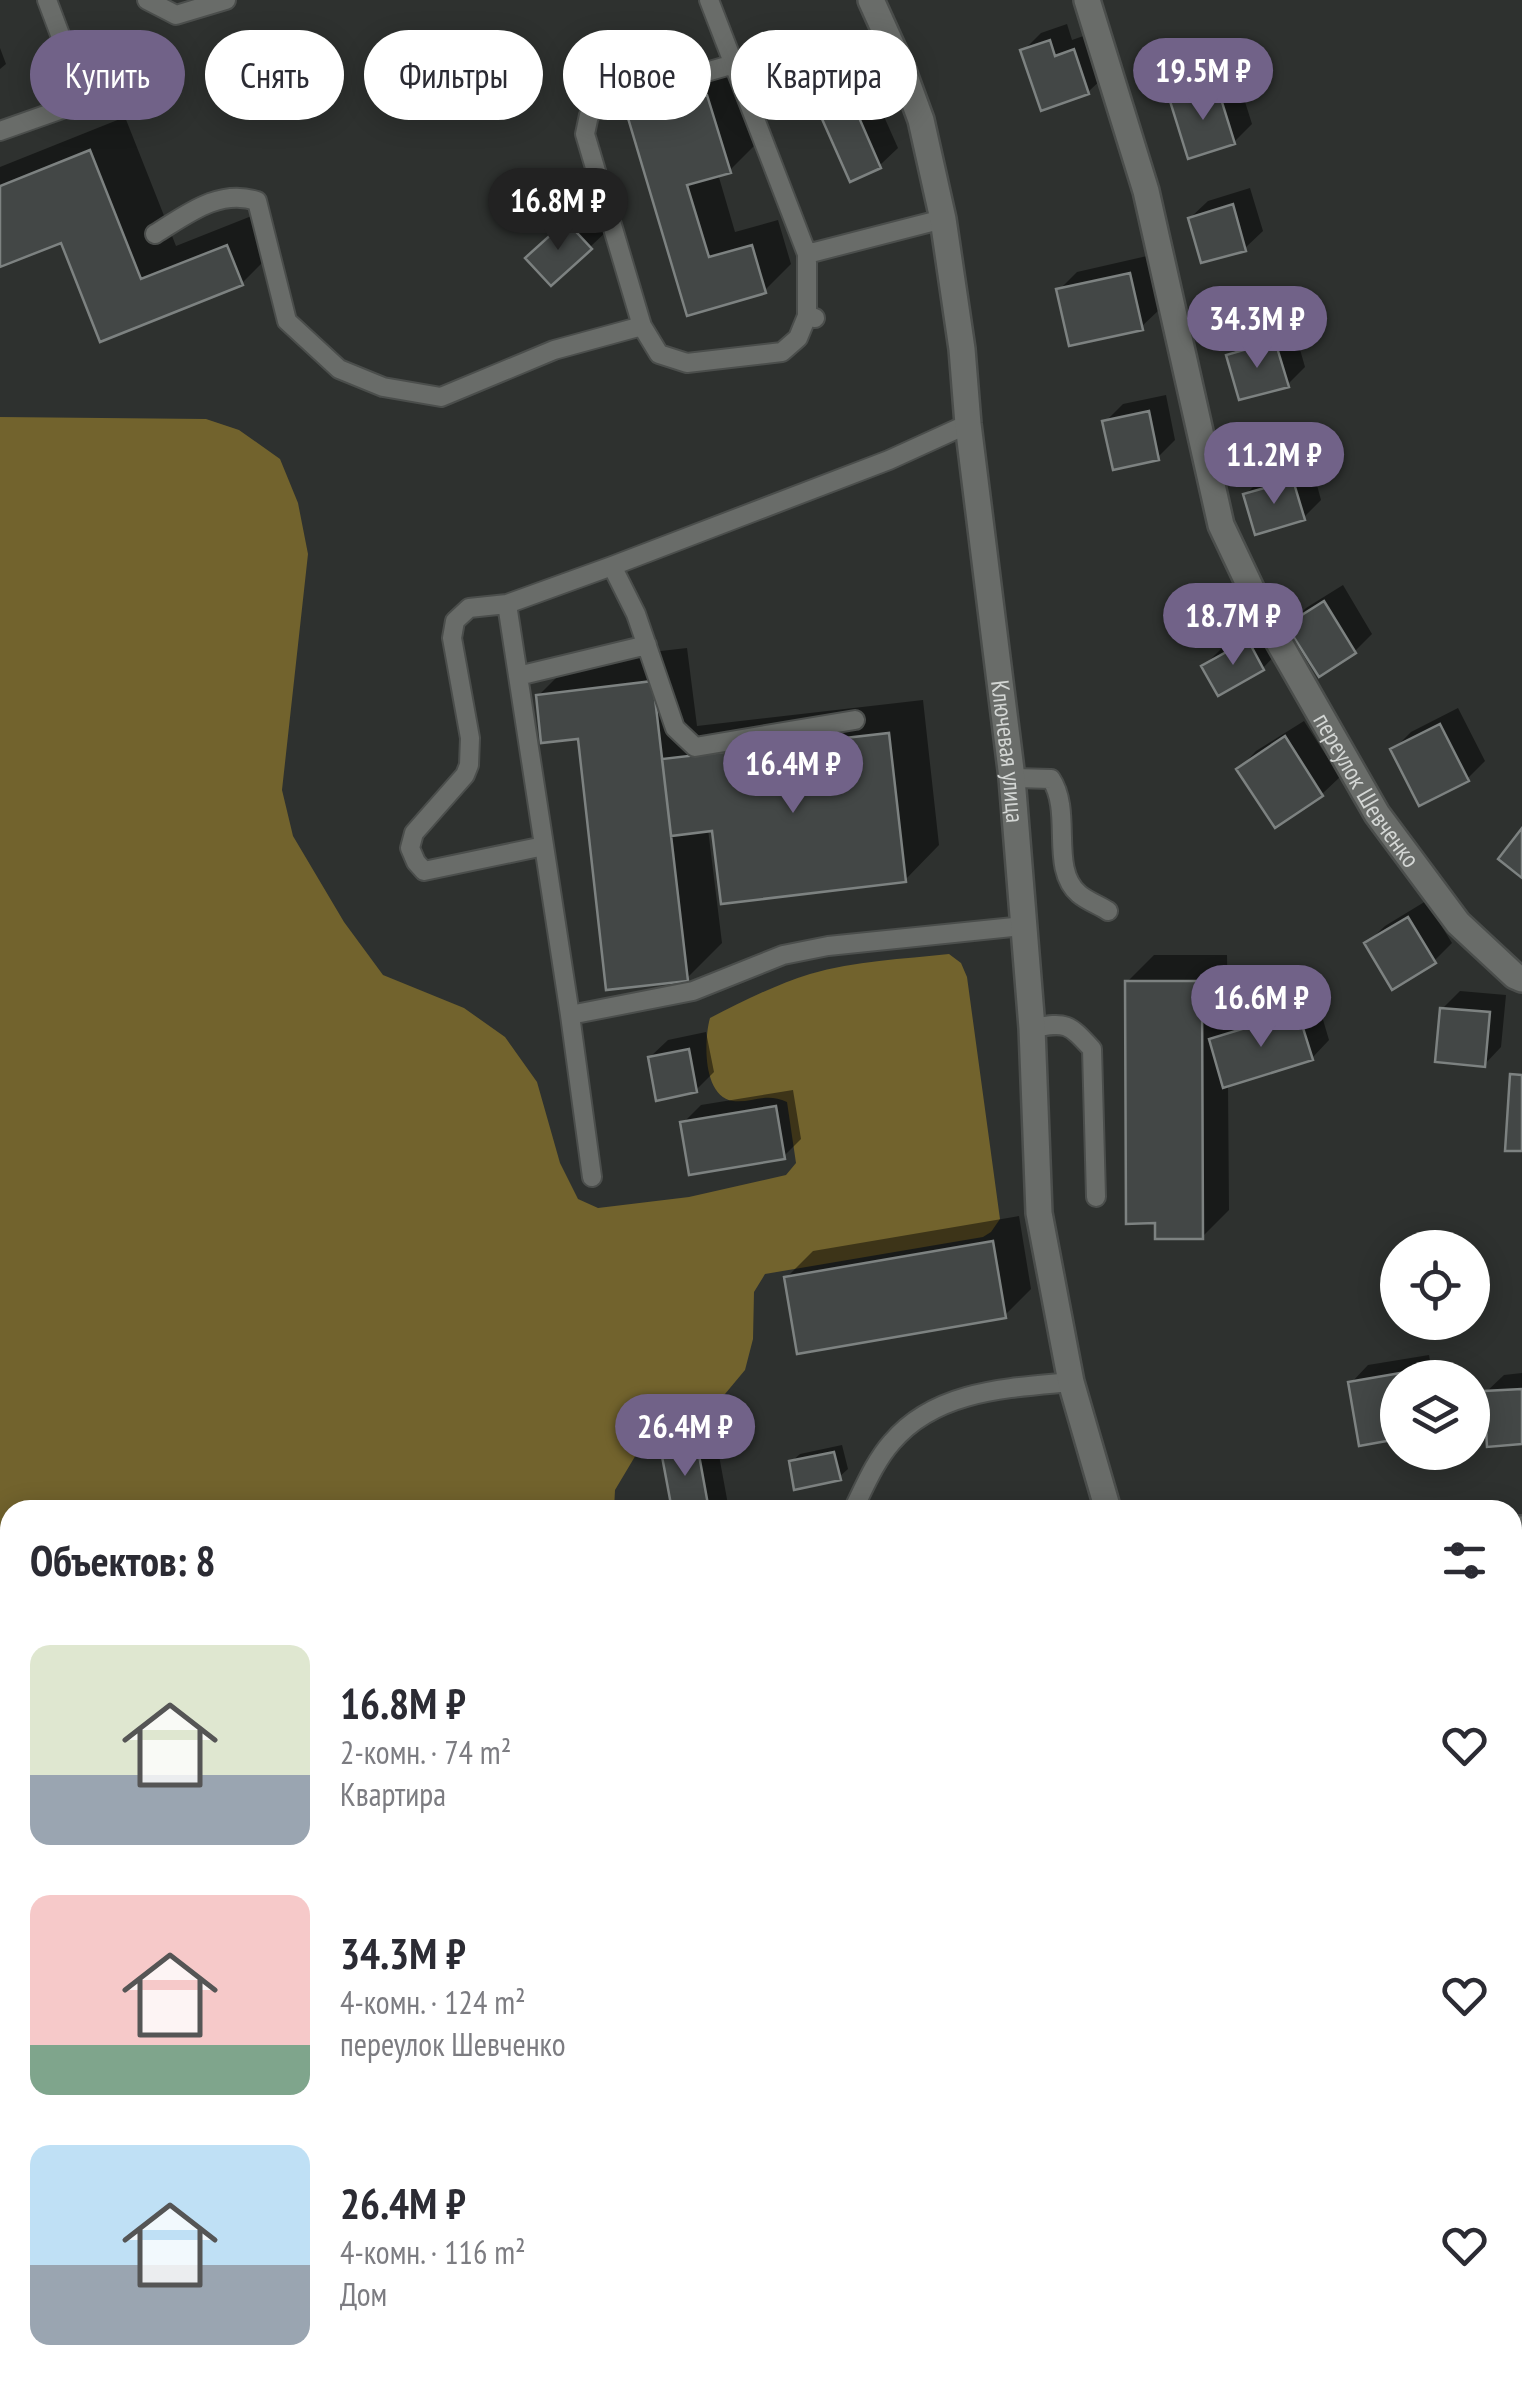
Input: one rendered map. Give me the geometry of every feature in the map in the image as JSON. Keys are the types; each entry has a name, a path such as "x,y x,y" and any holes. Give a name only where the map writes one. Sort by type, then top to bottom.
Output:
{"street":[{"name":"Ключевая улица","path":"870,0 904,71 921,120 943,219 1012,778 1032,1028 1039,1213 1072,1382 1105,1500"},
{"name":"переулок Шевченко","path":"1086,0 1146,191 1221,525 1265,618 1377,814 1458,923 1522,979"}],"lane":[{"path":"0,131 85,101 47,0"},
{"path":"147,0 176,15 226,0"},
{"path":"710,0 731,56"},
{"path":"731,65 604,101 589,115 585,134 642,326 659,354 687,363 782,352 798,338 812,317 808,254 756,120"},
{"path":"155,234 212,200 242,196 256,201 287,321 339,369 382,388 441,397 554,350 642,326"},
{"path":"808,254 943,219"},
{"path":"544,846 424,871 410,848 414,833 470,765 470,738 452,638 455,621 469,608 507,604 612,566 889,460 968,424"},
{"path":"612,566 636,614 675,728 695,747 856,720"},
{"path":"507,604 592,1177"},
{"path":"518,676 647,645"},
{"path":"1012,778 1051,778 1060,802 1065,877 1078,894 1108,910"},
{"path":"570,1015 693,991 783,955 828,946 1023,926"},
{"path":"1032,1028 1059,1023 1074,1030 1092,1049 1096,1197"},
{"path":"859,1500 891,1442 923,1414 971,1394 1072,1382"}],"shaded area":[{"path":"0,417 206,419 239,430 280,459 298,503 308,554 282,790 293,836 344,922 383,975 464,1008 505,1037 537,1082 560,1163 578,1199 598,1208 689,1197 786,1175 796,1163 787,1102 773,1098 733,1101 715,1089 706,1052 710,1018 772,988 827,970 949,954 961,963 967,977 1000,1219 983,1237 765,1274 754,1292 753,1339 745,1370 725,1394 695,1416 643,1443 615,1490 614,1500 0,1500"}],"building":[{"path":"1050,40 1055,56 1074,49 1089,94 1041,111 1020,50"},
{"path":"1217,86 1235,144 1188,159 1170,101"},
{"path":"711,108 731,173 687,185 709,257 752,245 766,293 687,316 629,120 711,120"},
{"path":"822,120 860,120 881,168 850,182"},
{"path":"90,150 141,279 227,245 243,285 100,342 61,243 0,267 0,186"},
{"path":"1233,204 1246,251 1201,263 1188,218"},
{"path":"566,221 592,249 551,286 525,258"},
{"path":"1130,273 1143,330 1069,346 1056,289"},
{"path":"1275,341 1289,387 1239,400 1226,355"},
{"path":"1149,411 1159,460 1113,470 1102,421"},
{"path":"1293,480 1305,520 1255,535 1243,494"},
{"path":"1324,601 1356,653 1319,677 1286,625"},
{"path":"1248,640 1264,670 1218,696 1201,666"},
{"path":"653,681 688,981 606,990 578,739 541,743 536,695"},
{"path":"1440,724 1469,781 1419,806 1390,749"},
{"path":"889,733 906,882 721,904 712,831 671,836 662,759"},
{"path":"1285,736 1323,796 1275,828 1236,769"},
{"path":"1522,828 1522,878 1498,859"},
{"path":"1408,917 1436,963 1392,990 1364,943"},
{"path":"1125,981 1202,981 1203,1239 1155,1239 1155,1223 1126,1224"},
{"path":"1440,1008 1490,1012 1485,1067 1435,1062"},
{"path":"1298,1012 1313,1060 1223,1088 1209,1039"},
{"path":"689,1049 697,1092 656,1101 648,1057"},
{"path":"1510,1074 1522,1075 1522,1151 1505,1151"},
{"path":"776,1106 785,1159 689,1175 680,1122"},
{"path":"993,1241 1006,1318 797,1354 784,1277"},
{"path":"1380,1376 1380,1442 1359,1446 1348,1382"},
{"path":"1522,1389 1522,1444 1490,1447 1490,1391"},
{"path":"697,1444 707,1500 670,1500 661,1451"},
{"path":"834,1452 841,1480 794,1490 789,1461"}]}
